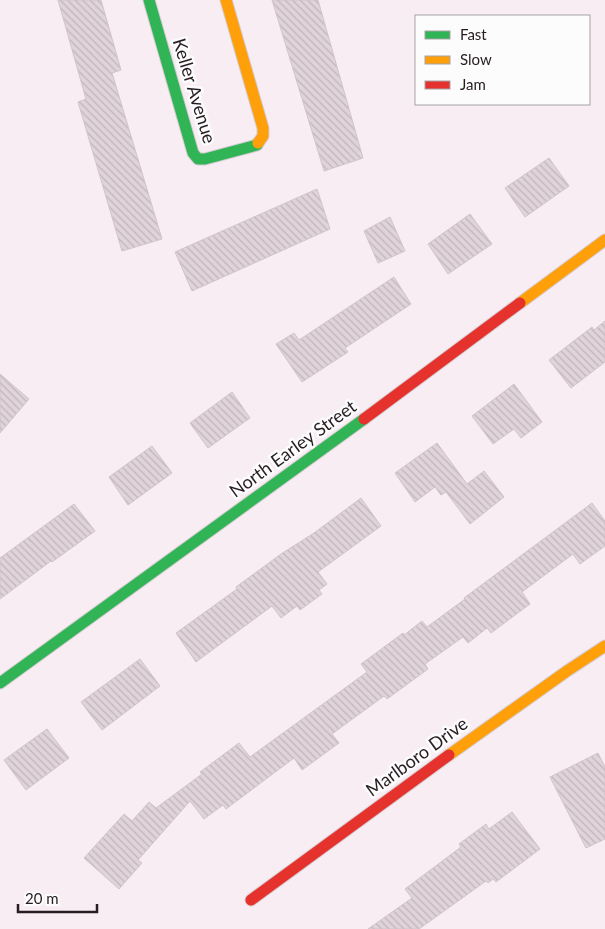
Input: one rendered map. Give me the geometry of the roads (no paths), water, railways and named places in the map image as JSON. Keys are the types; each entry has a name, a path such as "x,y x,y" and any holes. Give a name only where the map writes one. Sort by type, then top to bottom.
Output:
{"street":[{"name":"Keller Avenue","path":"149,0 193,153 198,159 205,159 257,145 263,136 263,128 226,0"},
{"name":"North Earley Street","path":"0,683 337,439 605,240"},
{"name":"Marlboro Drive","path":"251,900 500,719 605,646"}]}
